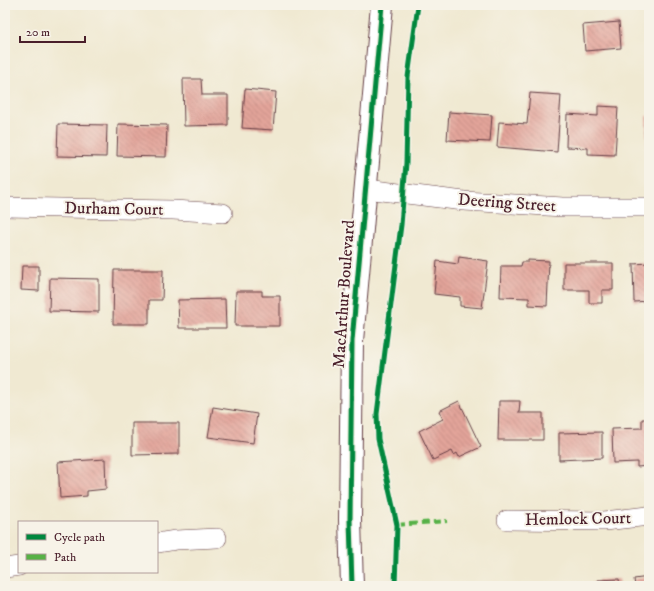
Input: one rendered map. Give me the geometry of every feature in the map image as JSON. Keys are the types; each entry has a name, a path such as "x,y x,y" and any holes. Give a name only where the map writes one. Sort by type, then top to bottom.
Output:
{"street":[{"name":"MacArthur Boulevard","path":"352,586 350,520 352,341 382,5"},
{"name":"Deering Street","path":"366,189 464,201 563,207 649,208"},
{"name":"Durham Court","path":"5,207 173,210 223,213"},
{"name":"Hemlock Court","path":"507,520 604,521 649,516"},
{"path":"158,543 176,540 217,538"},
{"path":"5,568 18,566"}],"building":[{"path":"619,22 621,48 585,51 583,25"},
{"path":"183,79 201,79 202,95 228,95 228,125 184,126"},
{"path":"245,89 276,92 273,130 242,128"},
{"path":"530,93 561,95 557,152 497,147 499,122 527,124"},
{"path":"598,106 618,107 615,155 588,154 588,148 566,147 567,114 598,116"},
{"path":"449,112 492,115 490,142 447,140"},
{"path":"646,116 649,116 649,154 647,154"},
{"path":"58,124 107,125 106,157 57,156"},
{"path":"118,124 167,125 166,157 117,156"},
{"path":"459,257 488,261 482,308 460,306 460,297 434,294 437,261 458,264"},
{"path":"528,260 549,261 547,306 529,305 529,298 500,297 501,266 521,266 522,262 528,262"},
{"path":"564,263 613,263 613,290 602,290 602,303 589,303 589,290 564,290"},
{"path":"649,263 649,301 634,302 633,264"},
{"path":"22,266 39,266 39,291 21,290"},
{"path":"114,270 163,270 162,300 149,300 149,324 113,324"},
{"path":"50,278 99,279 99,312 49,311"},
{"path":"236,291 262,291 262,296 280,296 280,326 235,326"},
{"path":"225,299 226,328 179,328 178,300"},
{"path":"459,401 481,447 459,457 457,453 454,455 452,451 433,460 419,431 443,419 439,411"},
{"path":"499,401 520,401 519,413 543,413 543,440 498,440"},
{"path":"213,407 257,414 253,443 208,437"},
{"path":"642,419 649,419 649,466 637,467 637,462 613,463 612,429 642,428"},
{"path":"132,423 179,423 179,454 132,455"},
{"path":"602,432 602,458 559,460 559,433"},
{"path":"105,459 106,489 87,491 87,496 60,498 58,462"},
{"path":"649,577 649,586 635,586 634,579"},
{"path":"619,579 620,586 592,586 592,583 598,582 598,580"}],"marked path":[{"path":"397,525 447,521"}],"cycle path":[{"path":"352,586 350,520 352,341 382,5"},
{"path":"395,586 397,525 378,439 377,414 401,225 406,163 408,77 418,5"}]}
